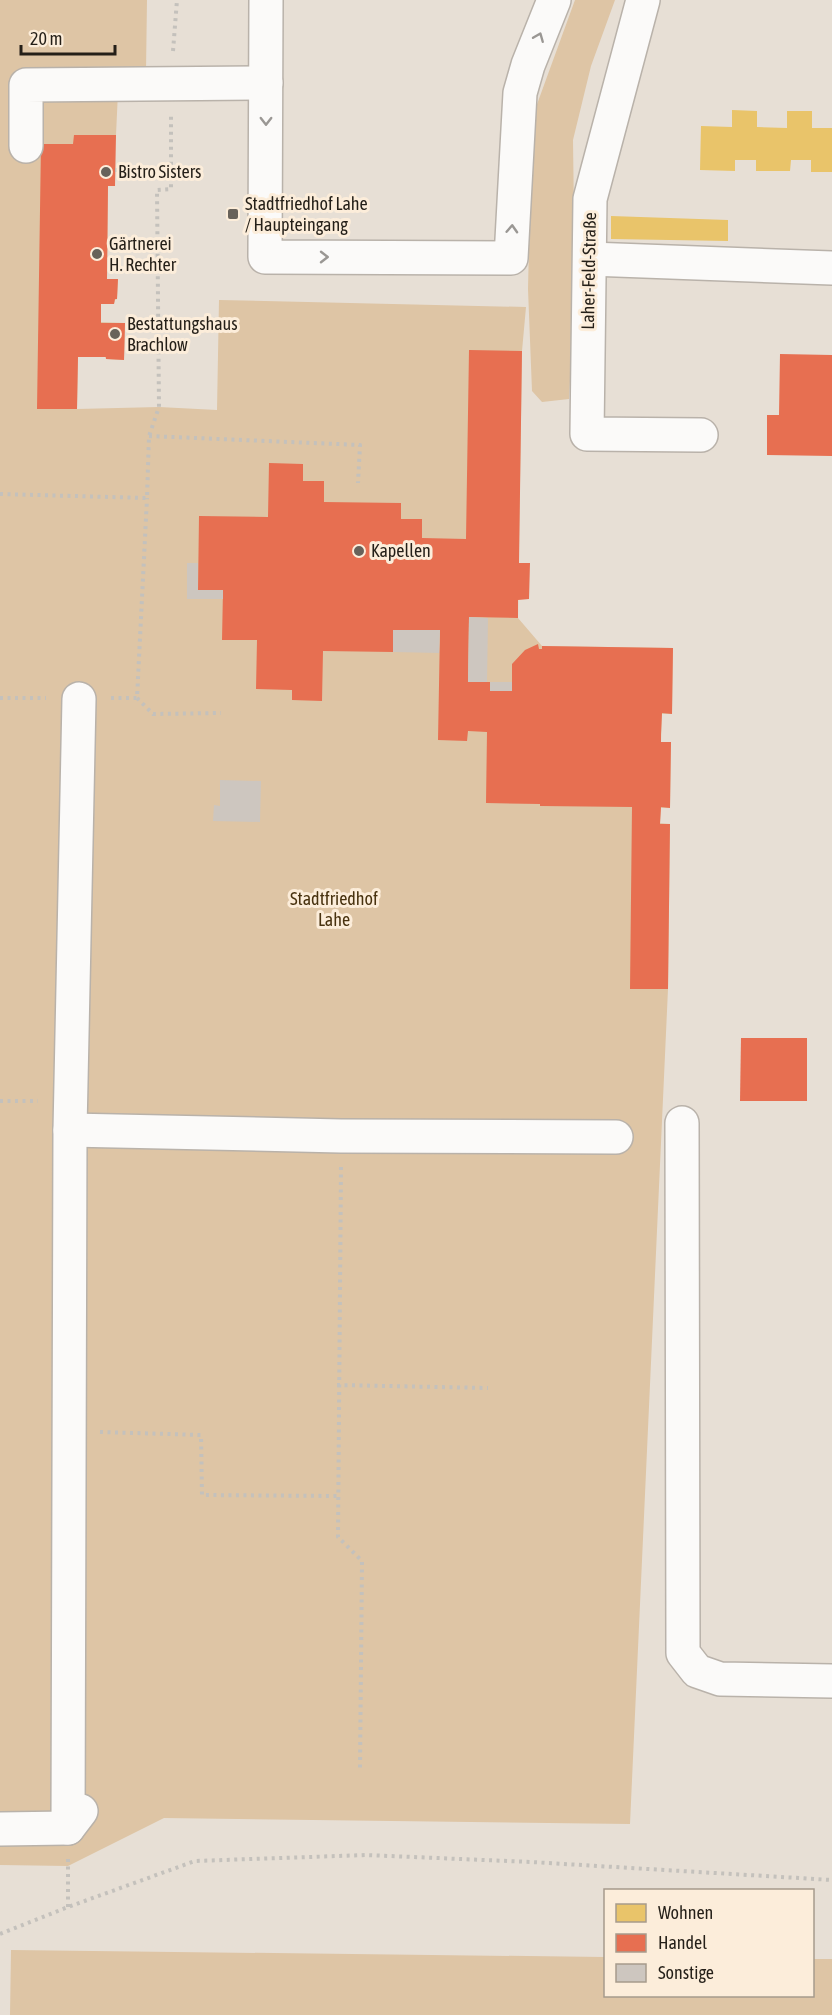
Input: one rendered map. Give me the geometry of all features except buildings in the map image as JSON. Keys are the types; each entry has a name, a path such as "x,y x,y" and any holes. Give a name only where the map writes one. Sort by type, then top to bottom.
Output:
{"street":[{"path":"266,0 265,257 511,258 520,93 528,65 554,0"},
{"name":"Laher-Feld-Straße","path":"643,0 590,199 587,434 701,435"},
{"path":"26,146 26,86 266,82"},
{"path":"590,259 832,268"},
{"path":"68,1828 70,1130 79,699"},
{"path":"682,1123 683,1653 697,1671 720,1679 832,1681"},
{"path":"70,1130 341,1136 616,1137"},
{"path":"68,1828 90,1797"},
{"path":"0,1829 68,1828"}],"path":[{"path":"137,698 149,436 159,407 157,190 171,189 170,84 177,0"},
{"path":"115,170 172,171"},
{"path":"149,436 360,445 358,483"},
{"path":"0,494 147,498"},
{"path":"0,698 137,698 153,714 221,713"},
{"path":"341,1136 338,1536 362,1561 360,1768"},
{"path":"338,1386 488,1388"},
{"path":"70,1431 201,1435 202,1495 337,1497"},
{"path":"68,1828 68,1907"},
{"path":"0,1934 195,1861 366,1856 531,1862 832,1880"}],"green space":[{"name":"Stadtfriedhof Lahe","path":"0,0 147,0 146,71 119,70 116,135 108,186 107,279 118,279 117,299 114,304 101,304 101,322 125,323 124,360 78,357 77,409 159,407 217,410 219,300 526,307 522,351 518,618 542,646 673,648 672,714 662,714 661,742 671,742 670,808 661,808 660,823 670,824 668,989 630,1824 164,1818 68,1866 0,1865"},
{"path":"575,0 615,0 591,66 573,140 575,293 569,399 542,402 532,391 528,289 532,118"},
{"path":"11,1950 604,1957 604,1997 814,1997 814,1959 832,1959 832,2015 10,2015"}],"place":[{"name":"Bistro Sisters","path":"106,172"},
{"name":"Stadtfriedhof Lahe / Haupteingang","path":"233,214"},
{"name":"Gärtnerei H. Rechter","path":"97,254"},
{"name":"Bestattungshaus Brachlow","path":"115,334"},
{"name":"Kapellen","path":"359,551"}]}
